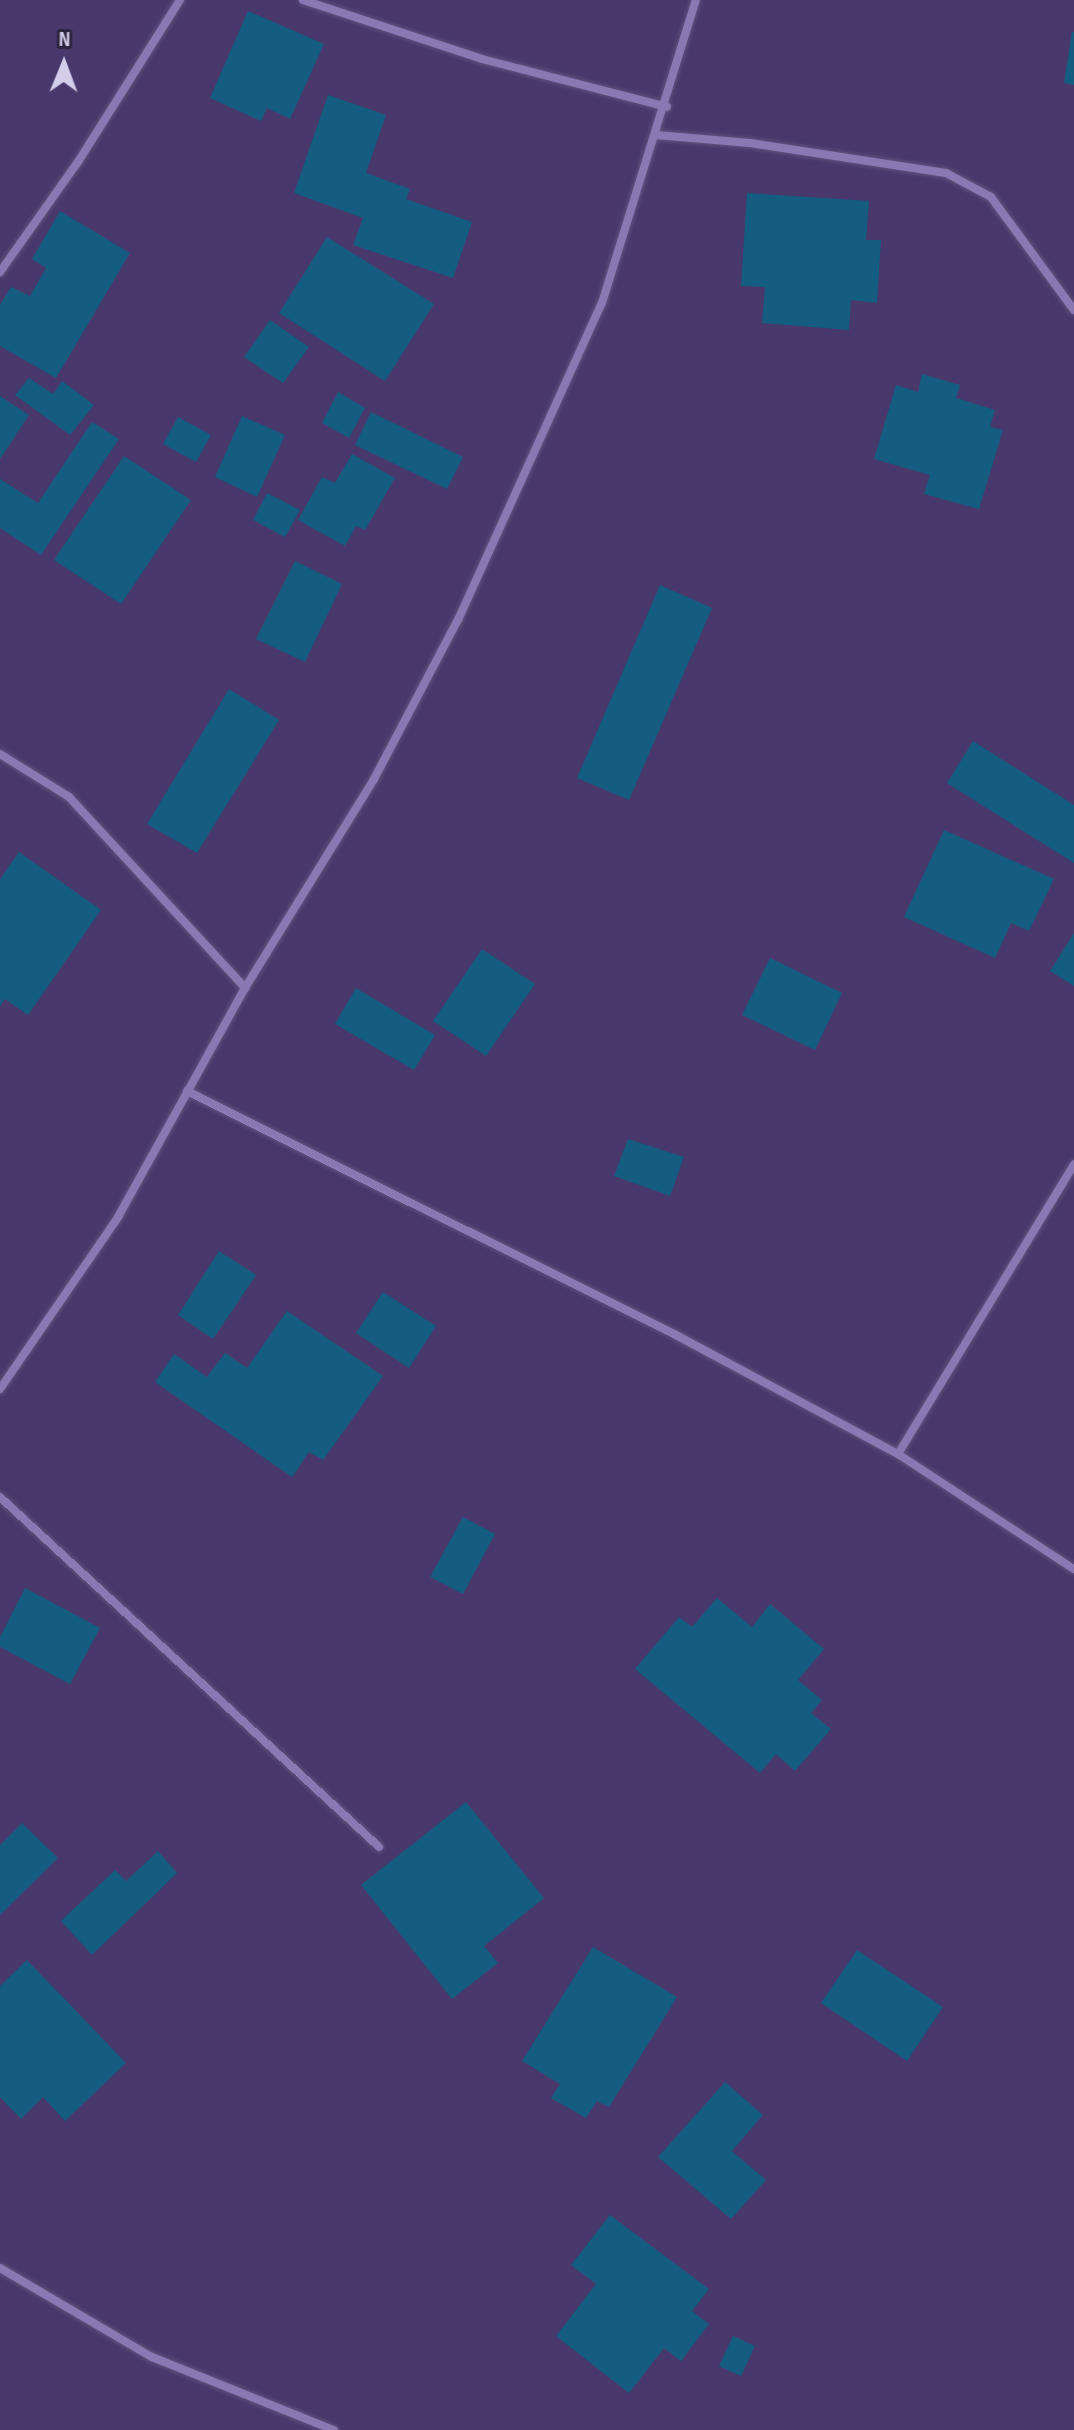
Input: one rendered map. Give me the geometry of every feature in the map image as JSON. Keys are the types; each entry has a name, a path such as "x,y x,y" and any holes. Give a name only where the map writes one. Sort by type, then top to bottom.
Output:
{"street":[{"path":"0,272 78,162 180,0"},
{"path":"303,0 482,59 667,107"},
{"path":"0,1389 118,1217 245,988 374,779 458,620 602,303 667,107 696,0"},
{"path":"656,135 750,143 946,173 991,197 1074,310"},
{"path":"0,754 69,797 245,988"},
{"path":"187,1091 676,1335 898,1454 1074,1569"},
{"path":"898,1454 1074,1164"},
{"path":"0,1497 379,1847"},
{"path":"0,2268 152,2357 334,2430"}],"building":[{"path":"248,11 324,44 290,119 267,108 261,121 210,98"},
{"path":"1074,32 1074,85 1064,83"},
{"path":"328,95 386,115 366,173 410,189 406,199 472,222 453,278 353,245 363,218 294,193"},
{"path":"747,193 869,201 866,240 881,240 877,303 851,300 849,330 762,323 765,287 741,286"},
{"path":"60,211 130,253 56,378 0,346 0,305 11,287 30,296 46,268 32,259"},
{"path":"327,237 434,304 385,381 279,313"},
{"path":"270,320 309,347 283,383 244,357"},
{"path":"922,374 960,385 956,398 995,410 990,427 1003,430 979,509 924,494 930,475 874,459 896,385 918,392"},
{"path":"29,378 53,394 62,381 94,405 70,435 15,395"},
{"path":"338,392 365,408 349,438 322,423"},
{"path":"0,396 29,415 0,459"},
{"path":"371,412 463,457 447,489 355,445"},
{"path":"242,416 285,435 257,497 215,477"},
{"path":"178,417 211,435 196,462 163,444"},
{"path":"92,422 119,439 41,555 0,528 0,479 38,503"},
{"path":"352,454 395,478 365,530 356,526 345,546 298,520 322,477 335,483"},
{"path":"124,456 191,500 121,604 54,560"},
{"path":"267,493 300,510 285,537 253,520"},
{"path":"295,561 342,584 305,662 256,639"},
{"path":"660,585 712,608 629,800 577,778"},
{"path":"229,689 279,720 197,853 147,824"},
{"path":"973,741 1074,805 1074,863 947,783"},
{"path":"944,830 1054,879 1029,931 1011,923 995,958 904,917"},
{"path":"19,852 101,910 28,1015 5,999 0,1006 0,879"},
{"path":"1074,933 1074,986 1050,971"},
{"path":"482,949 535,984 486,1056 433,1021"},
{"path":"770,958 842,993 815,1050 742,1015"},
{"path":"356,988 435,1035 414,1070 335,1024"},
{"path":"628,1139 684,1157 670,1196 614,1176"},
{"path":"219,1251 256,1275 213,1339 178,1315"},
{"path":"383,1292 436,1326 409,1368 356,1333"},
{"path":"287,1311 383,1376 323,1460 309,1452 292,1477 155,1382 174,1354 207,1377 225,1353 247,1368"},
{"path":"463,1517 495,1534 463,1594 430,1577"},
{"path":"25,1588 100,1628 70,1684 0,1647 0,1637"},
{"path":"717,1598 752,1627 770,1604 824,1649 798,1680 822,1700 811,1713 831,1729 795,1771 776,1754 760,1773 635,1669 679,1617 692,1627"},
{"path":"466,1802 544,1898 484,1946 498,1963 452,1999 361,1885"},
{"path":"22,1823 58,1858 0,1915 0,1845"},
{"path":"158,1851 177,1873 92,1955 61,1921 115,1870 126,1881"},
{"path":"593,1947 677,1997 609,2107 597,2101 586,2118 551,2098 560,2084 522,2061"},
{"path":"857,1950 943,2007 907,2061 821,2003"},
{"path":"27,1960 126,2063 65,2121 43,2097 21,2119 0,2097 0,1986"},
{"path":"725,2082 763,2115 732,2151 766,2180 731,2219 658,2157"},
{"path":"610,2215 709,2289 692,2311 709,2324 681,2361 664,2348 629,2393 556,2336 596,2284 571,2265"},
{"path":"733,2336 755,2346 741,2376 719,2366"}]}
